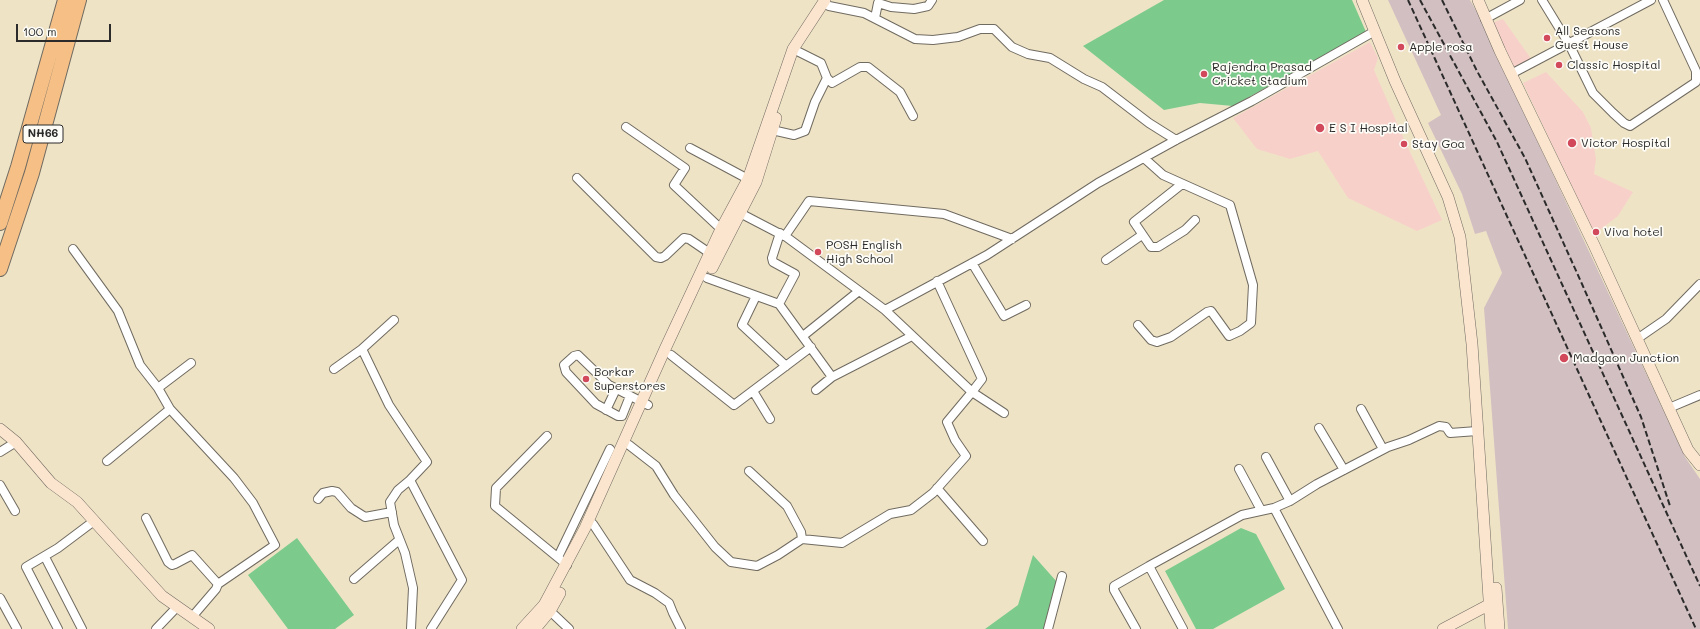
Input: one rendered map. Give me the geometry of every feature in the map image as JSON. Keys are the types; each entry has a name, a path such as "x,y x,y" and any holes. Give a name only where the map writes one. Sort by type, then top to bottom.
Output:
{"highway":[{"name":"NH66","path":"0,223 18,167 65,0"},
{"name":"NH66","path":"0,268 32,173 79,0"}],"main road":[{"path":"1362,0 1395,81 1448,197 1460,237 1472,344 1477,431 1491,571"},
{"path":"1478,0 1485,19 1688,450 1700,465"},
{"path":"522,629 544,605 591,522 629,445 645,403 721,229 737,211 756,182 792,69 799,52 829,2"},
{"path":"535,629 550,611 578,557 632,422 645,403 670,355 737,211 793,49 829,2"},
{"path":"1375,30 1400,78 1454,195 1466,235 1477,344 1493,603 1491,629"},
{"path":"0,429 16,442 51,483 77,502 162,596 209,629"},
{"path":"1443,629 1493,603"},
{"path":"1493,603 1499,629"}],"street":[{"path":"875,18 878,3 891,7 914,9 928,6 932,0"},
{"path":"1485,19 1520,0"},
{"path":"1542,0 1569,44 1593,93 1624,123 1630,126 1696,82 1696,71 1663,0"},
{"path":"1511,74 1651,0"},
{"path":"829,2 875,18 915,39 933,40 952,38 963,36 980,28 994,29 1012,47 1028,54 1050,58 1084,79 1102,87 1149,123 1176,140"},
{"path":"885,310 972,263 1098,183 1176,140 1252,102 1375,30"},
{"path":"799,52 821,63 827,78 832,83 860,67 868,67 900,92 913,116"},
{"path":"772,130 794,135 805,131 815,102 827,78"},
{"path":"626,126 685,168 674,185 721,229"},
{"path":"690,148 748,179"},
{"path":"1138,325 1151,340 1157,342 1171,337 1210,311 1229,336 1240,332 1251,323 1253,285 1230,205 1163,175 1144,158"},
{"path":"577,178 656,257 661,258 665,256 684,238 689,239 711,254"},
{"path":"1182,184 1134,222 1151,247 1158,247 1185,230 1196,220"},
{"path":"779,304 795,274 773,262 772,258 782,234 809,201 944,214 1012,239"},
{"path":"737,211 782,234 885,310 972,392 1004,413"},
{"path":"1106,260 1142,235"},
{"path":"73,249 118,311 140,365 158,388 170,408 182,419 239,484 252,502 275,545 218,584 216,589 192,617"},
{"path":"972,263 1004,316 1026,305"},
{"path":"707,278 779,304 832,377"},
{"path":"629,445 656,466 674,495 714,547 732,562 757,566 778,555 802,539 842,543 890,514 911,510 937,488 966,456 955,440 947,422 982,379 937,281"},
{"path":"1637,339 1666,319 1700,284"},
{"path":"803,336 859,291"},
{"path":"756,296 742,324 786,366"},
{"path":"334,369 362,349 394,320"},
{"path":"816,390 832,377 912,336"},
{"path":"670,355 734,405 811,347"},
{"path":"362,349 389,405 427,462 398,490 390,502 394,525 400,540 413,588 411,629"},
{"path":"632,422 596,404 566,372 564,365 574,356 578,355 616,389 645,403"},
{"path":"158,388 191,363"},
{"path":"606,410 616,389"},
{"path":"752,391 770,419"},
{"path":"1669,408 1700,395"},
{"path":"620,417 630,396"},
{"path":"107,461 170,408"},
{"path":"1361,409 1384,449"},
{"path":"1136,629 1114,590 1114,586 1242,515 1274,508 1290,501 1384,449 1409,440 1439,426 1446,427 1450,433 1477,431"},
{"path":"1319,428 1344,470"},
{"path":"547,436 496,488 495,506 567,565"},
{"path":"0,452 16,442"},
{"path":"558,557 610,449"},
{"path":"1266,457 1290,501"},
{"path":"1239,469 1261,510"},
{"path":"749,471 787,506 801,532 802,539"},
{"path":"410,480 462,580 431,629"},
{"path":"0,485 15,511"},
{"path":"937,488 983,541"},
{"path":"318,499 324,493 332,491 337,492 351,508 365,517 392,512"},
{"path":"1274,508 1338,629"},
{"path":"146,518 168,562 172,565 176,564 192,555 218,584"},
{"path":"58,629 26,569 27,565 45,557 94,521"},
{"path":"591,522 630,580 656,592 669,603 672,613 681,629"},
{"path":"354,578 400,540"},
{"path":"45,557 82,629"},
{"path":"1149,566 1183,629"},
{"path":"1048,629 1062,576"},
{"path":"0,598 17,629"},
{"path":"156,629 177,607"},
{"path":"550,611 569,629"}],"shaded area":[{"name":"Madgaon Junction","path":"1388,0 1470,0 1479,16 1685,457 1700,479 1700,629 1508,629 1484,308 1502,273 1486,231 1475,234 1462,194 1428,123 1441,115"},
{"path":"1503,19 1532,60 1514,68 1492,23"},
{"name":"E S I Hospital","path":"1370,42 1378,58 1374,70 1403,137 1442,220 1417,231 1348,198 1318,151 1290,159 1257,149 1233,118"},
{"name":"Victor Hospital","path":"1546,72 1583,112 1591,128 1596,159 1594,174 1633,192 1618,216 1594,234 1523,83"}],"green space":[{"name":"Rajendra Prasad Cricket Stadium","path":"1164,0 1352,0 1366,32 1233,106 1200,103 1164,110 1083,46"},
{"path":"1241,528 1256,534 1285,589 1213,629 1196,629 1165,571"},
{"path":"297,538 354,615 335,629 288,629 248,575"},
{"path":"1033,555 1057,582 1045,629 985,629 1018,605"}],"railway":[{"path":"1408,0 1696,629"},
{"path":"1420,0 1497,142 1700,586"},
{"path":"1442,0 1477,71 1525,158 1582,284 1641,417 1670,506"}],"place":[{"name":"All Seasons Guest House","path":"1547,38"},
{"name":"Apple rosa","path":"1401,47"},
{"name":"Classic Hospital","path":"1559,65"},
{"name":"Rajendra Prasad Cricket Stadium","path":"1204,74"},
{"name":"E S I Hospital","path":"1320,128"},
{"name":"Victor Hospital","path":"1572,143"},
{"name":"Stay Goa","path":"1404,144"},
{"name":"Viva hotel","path":"1596,232"},
{"name":"POSH English High School","path":"818,252"},
{"name":"Madgaon Junction","path":"1564,358"},
{"name":"Borkar Superstores","path":"586,379"}]}
